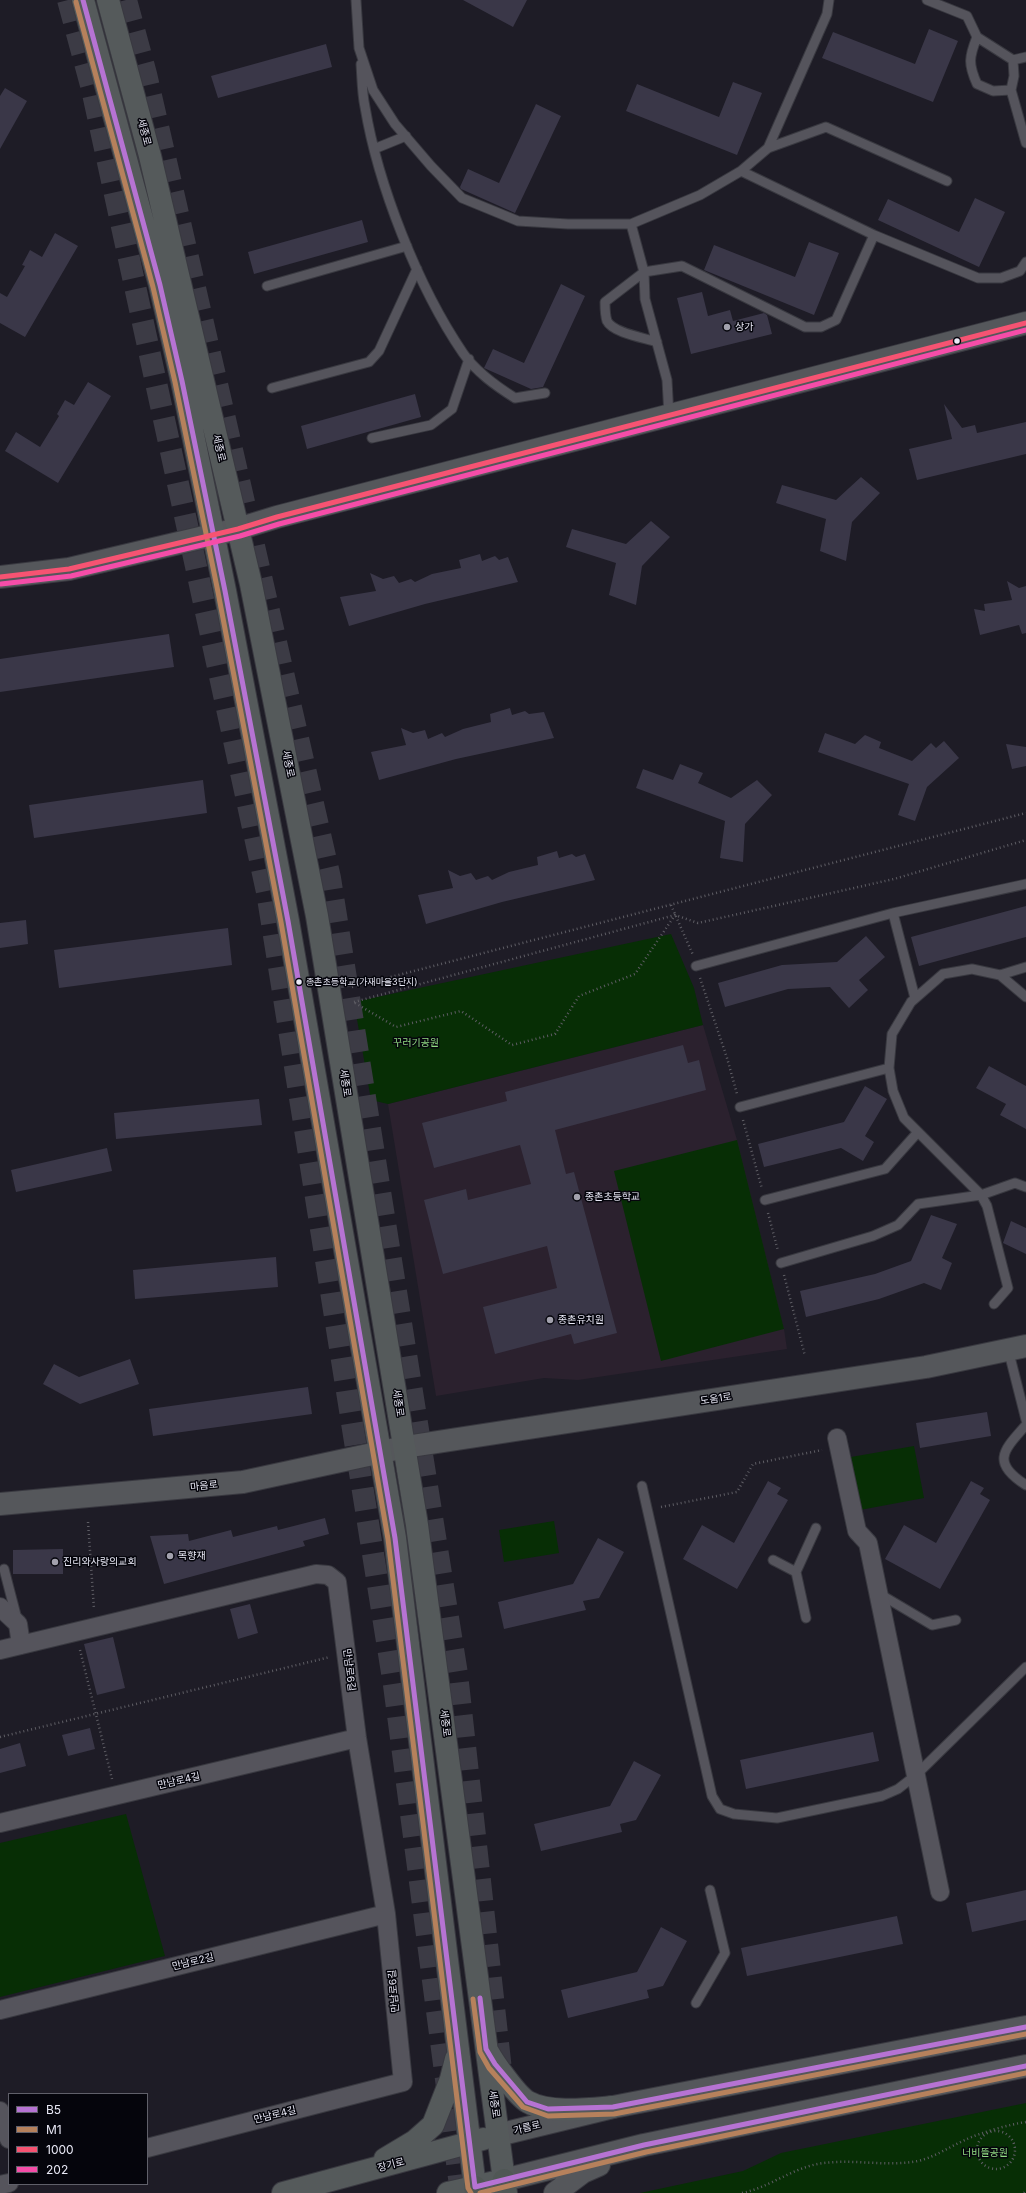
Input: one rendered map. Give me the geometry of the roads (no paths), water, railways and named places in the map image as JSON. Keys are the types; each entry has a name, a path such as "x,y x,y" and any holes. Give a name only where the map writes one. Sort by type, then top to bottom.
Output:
{"main road":[{"path":"83,0 160,285 182,381 214,535 287,913 395,1538 475,2190"},
{"name":"세종로","path":"108,0 150,156 238,529 280,722 315,908 405,1447 443,1708 505,2187"},
{"path":"486,2049 495,2064 527,2102 548,2109 613,2107"},
{"path":"339,2179 387,2158 433,2125 452,2079 458,2050"},
{"name":"장기로","path":"283,2193 498,2135"},
{"path":"448,2193 505,2187"}],"street":[{"path":"0,577 70,570 214,535 1026,323"},
{"name":"도움1로","path":"405,1447 926,1367 1017,1347"},
{"path":"838,1442 857,1531 868,1543 940,1892"},
{"name":"마음로","path":"0,1504 243,1482 405,1447"},
{"name":"만남로6길","path":"0,1650 316,1574 328,1575 337,1582 357,1738 386,1914 402,2082"},
{"path":"0,1607 18,1624 21,1645"},
{"name":"만남로4길","path":"0,1823 357,1738"},
{"name":"만남로2길","path":"0,2010 386,1914"},
{"name":"가름로","path":"498,2135 613,2107 1026,2027"},
{"path":"505,2187 644,2145 1026,2066"},
{"name":"만남로4길","path":"148,2148 402,2082"},
{"path":"0,2111 8,2136"},
{"path":"555,2193 583,2172 644,2145"}],"lane":[{"path":"356,0 364,106 374,149 407,246 417,269 439,311 469,359 492,383 515,398 544,393"},
{"path":"768,148 827,14 829,0"},
{"path":"927,0 967,16 977,37 1013,60 1026,57"},
{"path":"977,37 970,54 970,69 977,84 993,91 1011,90"},
{"path":"359,48 373,90 394,124 406,136 430,166 462,198 518,221 568,224 631,224 700,195 741,171 768,148 826,127 947,181"},
{"path":"1013,60 1014,76 1011,90 1026,143"},
{"path":"374,149 406,136"},
{"path":"741,171 874,235 978,278 1001,278 1020,271 1026,262"},
{"path":"631,224 644,272 646,299 667,380 669,416"},
{"path":"657,342 620,331 608,323 605,314 605,302 644,272 682,266 806,327 822,327 836,320 874,235"},
{"path":"267,286 407,246"},
{"path":"272,388 370,362 379,351 417,269"},
{"path":"372,438 431,425 452,409 469,359"},
{"path":"696,966 893,913 1026,884"},
{"path":"893,913 915,998"},
{"path":"1000,975 1026,967"},
{"path":"994,1304 1008,1288 988,1206 981,1194 904,1118 893,1091 889,1068 892,1034 911,1002 943,974 972,969 1000,975 1026,997"},
{"path":"740,1107 889,1068"},
{"path":"764,1200 885,1169 918,1132"},
{"path":"781,1263 873,1236 898,1225 918,1204 981,1194 1015,1184 1026,1187"},
{"path":"1017,1347 1026,1420"},
{"path":"1026,1425 1007,1447 1003,1456 1005,1463 1016,1479 1026,1486"},
{"path":"642,1486 712,1796 720,1809 741,1815 777,1818 882,1796 898,1789 916,1775 1026,1667"},
{"path":"806,1618 796,1572 816,1528"},
{"path":"773,1560 796,1572"},
{"path":"4,1570 18,1624"},
{"path":"878,1593 932,1625 956,1620"},
{"path":"696,2003 725,1953 710,1890"}],"tunnel":[{"path":"68,0 92,89 267,892 394,1685 461,2193"},
{"path":"126,0 146,74 330,878 457,1674 502,2079"}],"place":[{"name":"상가","path":"727,327"},
{"name":"종촌초등학교(가재마을3단지)","path":"299,982"},
{"name":"종촌초등학교","path":"577,1197"},
{"name":"종촌유치원","path":"550,1320"},
{"name":"목향재","path":"170,1556"},
{"name":"진리와사랑의교회","path":"55,1562"}],"park label":[{"name":"꾸러기공원","path":"416,1043"},
{"name":"너비뜰공원","path":"985,2153"}]}
